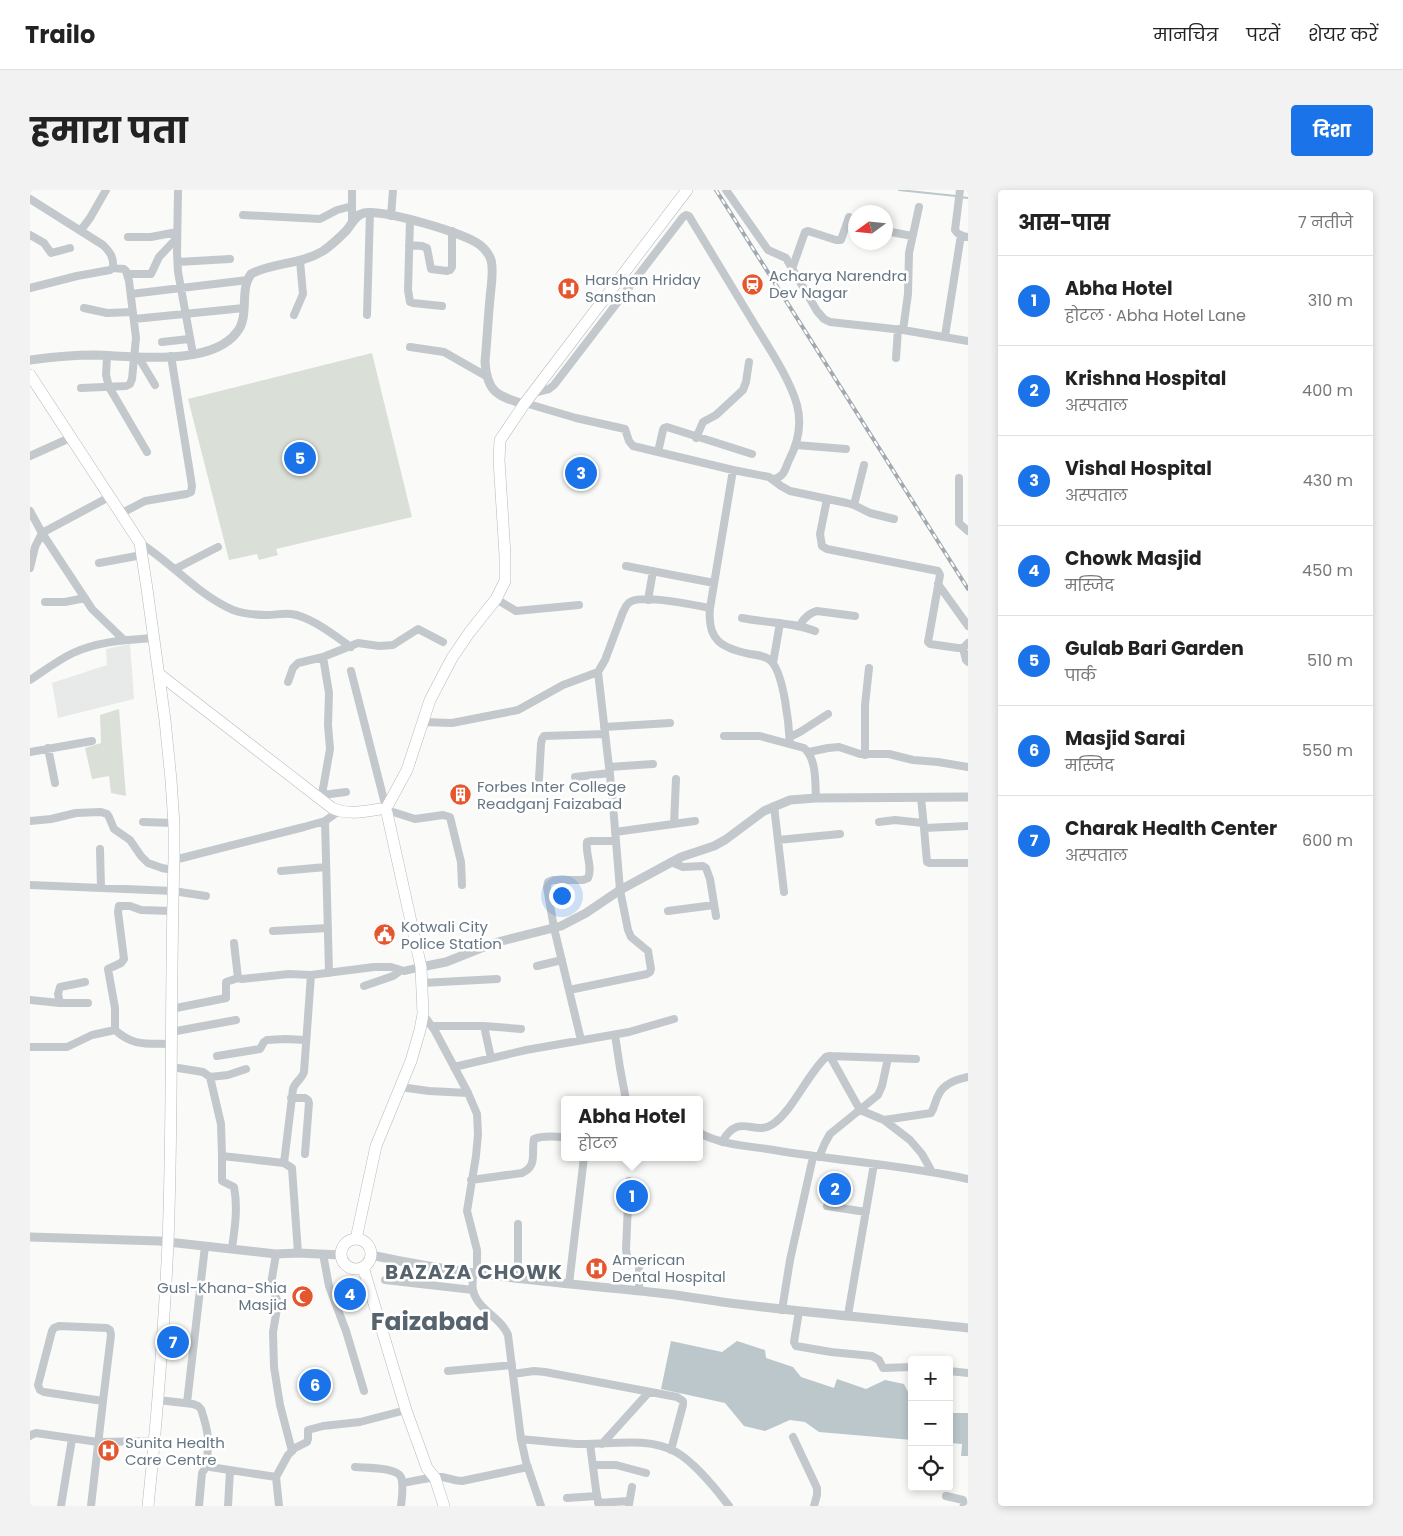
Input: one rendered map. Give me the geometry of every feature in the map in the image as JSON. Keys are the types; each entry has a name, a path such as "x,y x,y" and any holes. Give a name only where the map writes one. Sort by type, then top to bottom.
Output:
{"main road":[{"path":"356,1239 376,1146 416,1046 423,1014 421,967 386,808 407,770 430,700 452,658 496,599 505,581 499,460 500,440 533,393 688,190"},
{"path":"32,381 140,543 170,770 174,823 174,865 168,1242 155,1441 148,1506"},
{"path":"158,674 339,812 386,808"},
{"path":"356,1239 367,1244 371,1255 367,1264 353,1269 348,1268 341,1255 344,1245 356,1239"},
{"path":"363,1267 406,1410 430,1475 444,1506"},
{"path":"430,1475 438,1506"}],"street":[{"path":"81,230 106,190"},
{"path":"178,190 178,262 192,354"},
{"path":"352,190 352,221"},
{"path":"391,216 393,190"},
{"path":"726,190 768,250 786,258 824,319 830,322 901,329 968,341"},
{"path":"945,336 964,236 956,233 955,230 960,191"},
{"path":"30,199 81,230 110,252 113,258 113,268"},
{"path":"243,215 320,218 337,210 352,206"},
{"path":"896,358 908,294 909,253 918,208"},
{"path":"367,315 370,212"},
{"path":"30,360 55,357 171,356 192,354 220,346 231,338 241,325 248,280 251,274 265,268 312,257 329,247 357,216 370,212 452,231 472,240 486,250 490,259 492,276 485,362 486,376 489,384 504,397 576,418 625,429 632,446 773,479 786,489 854,505 870,513 894,519"},
{"path":"533,393 550,389 554,385 686,215 689,216 772,352 795,397 799,419 796,445 783,474 773,479"},
{"path":"410,220 408,290 410,302 442,306"},
{"path":"792,269 805,232 841,240 848,220"},
{"path":"409,245 427,248 431,269 447,271 452,267 452,231"},
{"path":"893,232 912,236"},
{"path":"30,235 44,244 51,253 70,248"},
{"path":"128,237 177,235"},
{"path":"128,274 150,274 159,258 177,235"},
{"path":"178,262 230,259"},
{"path":"294,315 303,294 300,261"},
{"path":"30,288 113,268 124,269 128,274 134,315 137,357 130,384 126,386 81,388"},
{"path":"131,294 248,280"},
{"path":"84,308 107,313 134,315 185,314 244,308"},
{"path":"162,342 190,339"},
{"path":"410,347 444,352 486,376"},
{"path":"107,356 106,375 109,387 147,452"},
{"path":"120,514 145,501 191,492 192,486 171,356"},
{"path":"137,357 155,385"},
{"path":"696,438 700,425 716,416 743,390 749,362"},
{"path":"658,452 664,428 752,454"},
{"path":"30,456 70,438"},
{"path":"796,445 846,449"},
{"path":"854,505 864,465"},
{"path":"733,470 710,608 709,626 717,640 736,650 764,656 773,663 778,673 790,740"},
{"path":"959,478 959,523 968,530"},
{"path":"30,568 32,547 42,533 109,497"},
{"path":"826,499 820,534 822,546 827,549 938,571 940,575 928,642 954,648 965,646 965,657 968,662"},
{"path":"30,511 42,533 85,598 99,617 124,640"},
{"path":"140,543 156,553 211,598 232,610 252,614 291,614 300,616 331,633 351,647"},
{"path":"175,569 218,548"},
{"path":"99,563 142,555"},
{"path":"626,566 714,583"},
{"path":"648,600 653,571"},
{"path":"938,584 968,626"},
{"path":"45,602 66,602 85,598"},
{"path":"496,599 516,611 579,606"},
{"path":"570,990 650,972 651,969 648,951 632,937 628,930 620,890 598,672 605,660 623,612 630,602 648,600 676,602 710,608"},
{"path":"800,625 806,617 818,611 855,616"},
{"path":"742,618 800,625 815,631"},
{"path":"773,663 780,623"},
{"path":"288,682 295,665 362,643 379,646 393,645 418,629 443,642"},
{"path":"30,680 58,661 91,646 124,640 154,638"},
{"path":"323,657 329,693 330,749 322,798 346,792"},
{"path":"865,755 865,705 869,668"},
{"path":"351,671 386,808 415,818 450,817 461,862 462,885"},
{"path":"423,722 452,723 518,710 563,685 598,672"},
{"path":"790,740 828,714"},
{"path":"539,779 541,744 544,736 670,724"},
{"path":"724,736 751,735 790,740 804,748 812,758 816,798"},
{"path":"30,752 92,741"},
{"path":"809,752 833,747 865,755 888,754 968,768"},
{"path":"48,748 55,783"},
{"path":"575,777 653,764"},
{"path":"674,824 676,779"},
{"path":"364,986 393,976 400,971 446,962 494,943 554,928 572,921 620,890 687,854 714,846 725,840 757,815 790,800 816,798 968,797"},
{"path":"921,798 927,862 968,863"},
{"path":"774,806 784,892"},
{"path":"30,820 51,819 76,813 101,812 109,817 114,829 130,840 148,863 156,866 174,865 324,821 339,812"},
{"path":"879,822 895,820 924,826 968,826"},
{"path":"324,821 329,973"},
{"path":"615,832 695,821"},
{"path":"143,822 174,823"},
{"path":"778,840 840,834"},
{"path":"580,1040 570,990 554,928 547,887 548,882 553,880 583,880 588,878 590,874 587,842 616,841"},
{"path":"100,849 101,888"},
{"path":"671,862 683,867 703,866 706,868 716,916"},
{"path":"281,872 326,867"},
{"path":"30,885 173,892 206,896"},
{"path":"668,911 714,905"},
{"path":"172,911 141,910 130,906 118,908 124,962 108,969 115,1008 115,1030 124,1038 135,1042 172,1044"},
{"path":"274,932 328,928"},
{"path":"234,943 238,978"},
{"path":"537,966 562,960"},
{"path":"171,1009 226,998 226,982 238,978 289,974 311,975 380,967 391,967 400,971"},
{"path":"284,1163 295,1084 303,1076 304,1072 311,975"},
{"path":"422,983 497,979"},
{"path":"60,1003 58,994 60,987 85,982"},
{"path":"30,1000 88,1003"},
{"path":"423,1014 432,1026 475,1107 478,1122 476,1156 467,1211 477,1250 472,1290 478,1302 506,1330 521,1439 528,1468 541,1506"},
{"path":"454,1067 580,1040 616,1035 674,1019"},
{"path":"172,1032 236,1020"},
{"path":"432,1026 484,1026 521,1029"},
{"path":"484,1026 491,1058"},
{"path":"30,1047 66,1047 92,1035 115,1030"},
{"path":"616,1035 625,1096"},
{"path":"217,1056 260,1049 267,1040 306,1040"},
{"path":"830,1056 860,1110 884,1120 910,1140 918,1148 932,1172"},
{"path":"722,1142 729,1131 736,1127 761,1128 773,1124 783,1115 822,1060 830,1056 916,1059"},
{"path":"782,1310 790,1260 816,1157 830,1134 875,1098 881,1090 888,1058"},
{"path":"172,1067 203,1072 210,1077 221,1124 222,1181 234,1186 236,1199 232,1248"},
{"path":"210,1077 228,1075 246,1069"},
{"path":"884,1120 931,1113 941,1091 958,1079 968,1077"},
{"path":"400,1087 468,1093"},
{"path":"292,1098 305,1098 309,1103 305,1154"},
{"path":"703,1135 722,1142 816,1157 932,1172 968,1179"},
{"path":"472,1180 522,1173 532,1166 534,1139 561,1137"},
{"path":"222,1156 290,1165 293,1174 298,1253"},
{"path":"569,1284 584,1161"},
{"path":"848,1315 874,1164"},
{"path":"629,1181 626,1249 627,1256 639,1262 639,1291"},
{"path":"827,1206 866,1212"},
{"path":"518,1224 518,1279"},
{"path":"30,1237 168,1242 276,1254 341,1255"},
{"path":"187,1403 205,1246"},
{"path":"276,1254 271,1284 278,1302 273,1332 274,1367 280,1405 292,1451"},
{"path":"323,1254 329,1286 346,1331 364,1391"},
{"path":"371,1255 475,1274 639,1291 782,1310 968,1328"},
{"path":"385,1280 472,1290"},
{"path":"799,1311 794,1342 796,1346 872,1356 879,1360 883,1368 908,1367"},
{"path":"91,1506 111,1335 110,1330 107,1328 59,1326 54,1328 38,1385 40,1390 103,1400"},
{"path":"448,1371 512,1365"},
{"path":"513,1374 540,1371 677,1397 683,1401 682,1414 671,1450"},
{"path":"953,1371 968,1373"},
{"path":"602,1444 649,1392"},
{"path":"158,1400 187,1403 198,1406 201,1409 208,1436 208,1464 202,1473 199,1506"},
{"path":"279,1506 276,1477 288,1454 307,1442 308,1430 322,1426 360,1422 406,1410"},
{"path":"30,1436 36,1433 98,1442 155,1441"},
{"path":"793,1437 817,1488 814,1506"},
{"path":"61,1506 72,1439"},
{"path":"521,1439 590,1444 639,1443 656,1445 671,1450 683,1457 711,1483 729,1506"},
{"path":"590,1444 598,1502"},
{"path":"208,1464 214,1468 276,1477"},
{"path":"593,1465 616,1465 646,1473"},
{"path":"355,1467 395,1471 402,1478 401,1506"},
{"path":"402,1482 430,1475 453,1481 462,1481 528,1468"},
{"path":"228,1506 230,1471"},
{"path":"567,1498 629,1504 632,1487"},
{"path":"946,1496 963,1500 964,1506"}],"shaded area":[{"path":"372,353 412,517 276,549 278,555 259,560 257,554 229,560 188,399"},
{"path":"130,644 134,699 58,718 52,683 107,665 106,649"},
{"path":"119,709 126,796 111,793 109,776 92,779 85,748 101,743 100,715"},
{"path":"671,1341 722,1352 737,1341 765,1350 766,1358 793,1367 801,1377 834,1388 837,1379 866,1389 885,1380 904,1384 908,1392 908,1440 819,1432 805,1422 790,1420 765,1431 744,1426 725,1403 661,1389"},
{"path":"953,1413 968,1413 968,1456 961,1456 962,1444 953,1443"}],"waterway":[{"path":"899,190 956,196"},
{"path":"960,197 968,198"}],"railway":[{"path":"716,190 968,589"}],"place":[{"name":"Acharya Narendra Dev Nagar","path":"753,284"},
{"name":"Harshan Hriday Sansthan","path":"569,288"},
{"name":"Gulab Bari Garden","path":"300,458"},
{"name":"Vishal Hospital","path":"581,473"},
{"name":"Forbes Inter College Readganj Faizabad","path":"461,795"},
{"name":"Kotwali City Police Station","path":"385,935"},
{"name":"Krishna Hospital","path":"835,1189"},
{"name":"Abha Hotel","path":"632,1196"},
{"name":"American Dental Hospital","path":"596,1268"},
{"name":"Chowk Masjid","path":"350,1294"},
{"name":"Gusl-Khana-Shia Masjid","path":"303,1296"},
{"name":"Charak Health Center","path":"173,1342"},
{"name":"Masjid Sarai","path":"315,1385"},
{"name":"Sunita Health Care Centre","path":"109,1451"}],"district":[{"name":"BAZAZA CHOWK","path":"474,1272"},
{"name":"Faizabad","path":"430,1321"}]}
